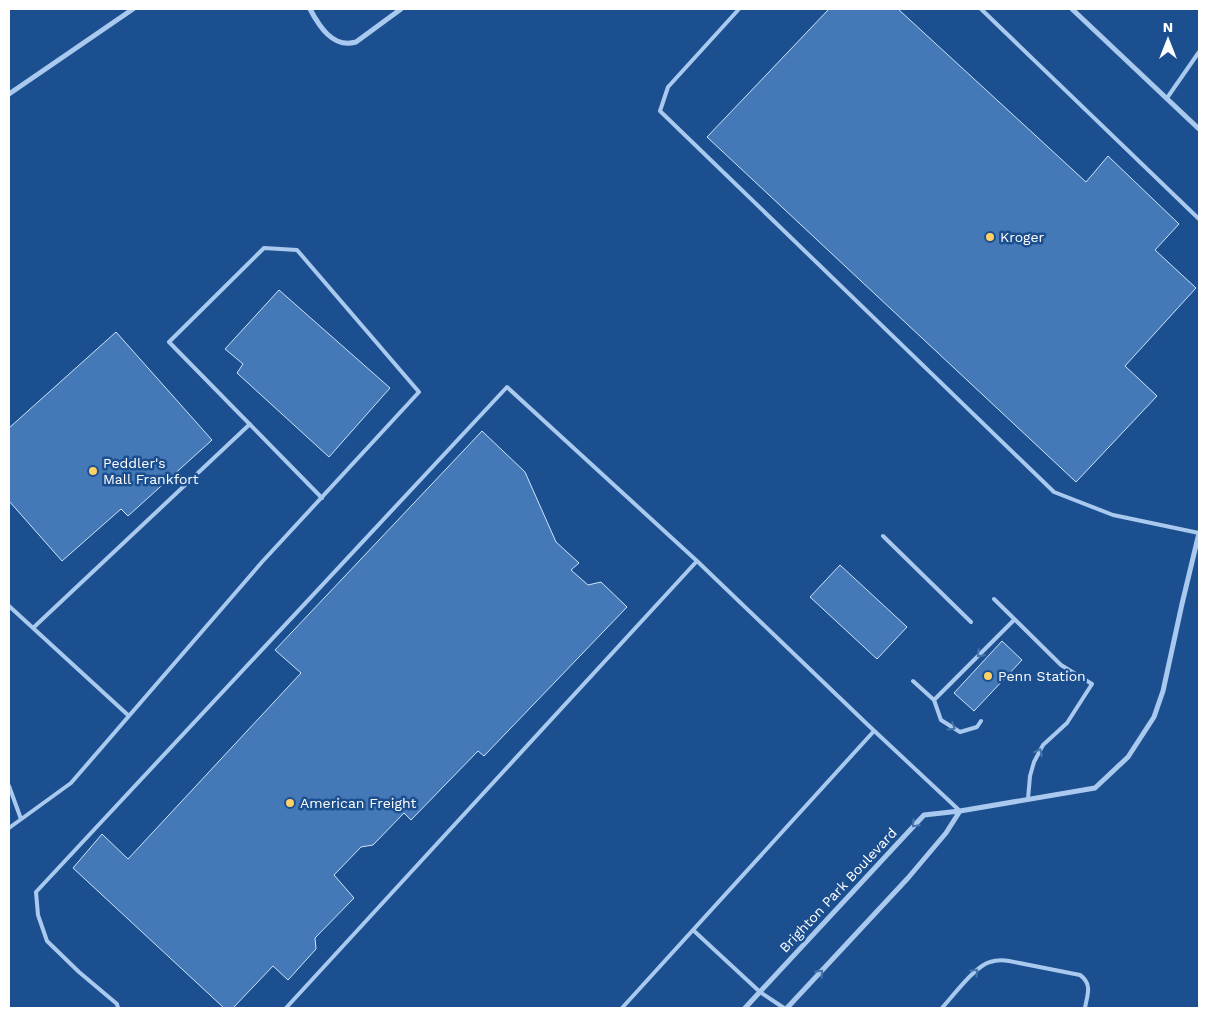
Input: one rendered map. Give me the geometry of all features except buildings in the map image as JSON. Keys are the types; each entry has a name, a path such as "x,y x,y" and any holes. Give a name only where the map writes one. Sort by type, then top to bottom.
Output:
{"street":[{"path":"9,94 133,9"},
{"path":"310,9 330,37 350,44 356,42 401,9"},
{"path":"1073,9 1199,129"},
{"name":"Brighton Park Boulevard","path":"745,1008 924,815 960,811 1095,788 1128,757 1154,717 1163,691 1199,536"},
{"path":"785,1008 908,878 946,833 960,811"}],"lane":[{"path":"739,9 668,87 660,111 1054,492 1113,515 1199,536"},
{"path":"981,9 1199,219"},
{"path":"1167,98 1199,52"},
{"path":"9,828 70,783 262,562 322,498 419,392 297,250 264,248 170,342 322,498"},
{"path":"118,1008 117,1004 46,941 38,915 36,892 507,387 697,561 960,811"},
{"path":"33,628 250,424"},
{"path":"884,536 972,622"},
{"path":"286,1008 697,561"},
{"path":"994,599 1061,666 1092,684 1067,722 1043,745 1034,762 1030,776 1028,799"},
{"path":"9,606 128,716"},
{"path":"934,700 1014,620"},
{"path":"913,681 934,700 941,720 960,732 977,726 981,721"},
{"path":"622,1008 874,731"},
{"path":"9,786 21,819"},
{"path":"693,930 760,992 785,1008"},
{"path":"942,1008 980,967 998,960 1080,975 1086,979 1088,986 1085,1008"}],"place":[{"name":"Kroger","path":"990,237"},
{"name":"Peddler's Mall Frankfort","path":"93,471"},
{"name":"Penn Station","path":"988,676"},
{"name":"American Freight","path":"290,803"}]}
